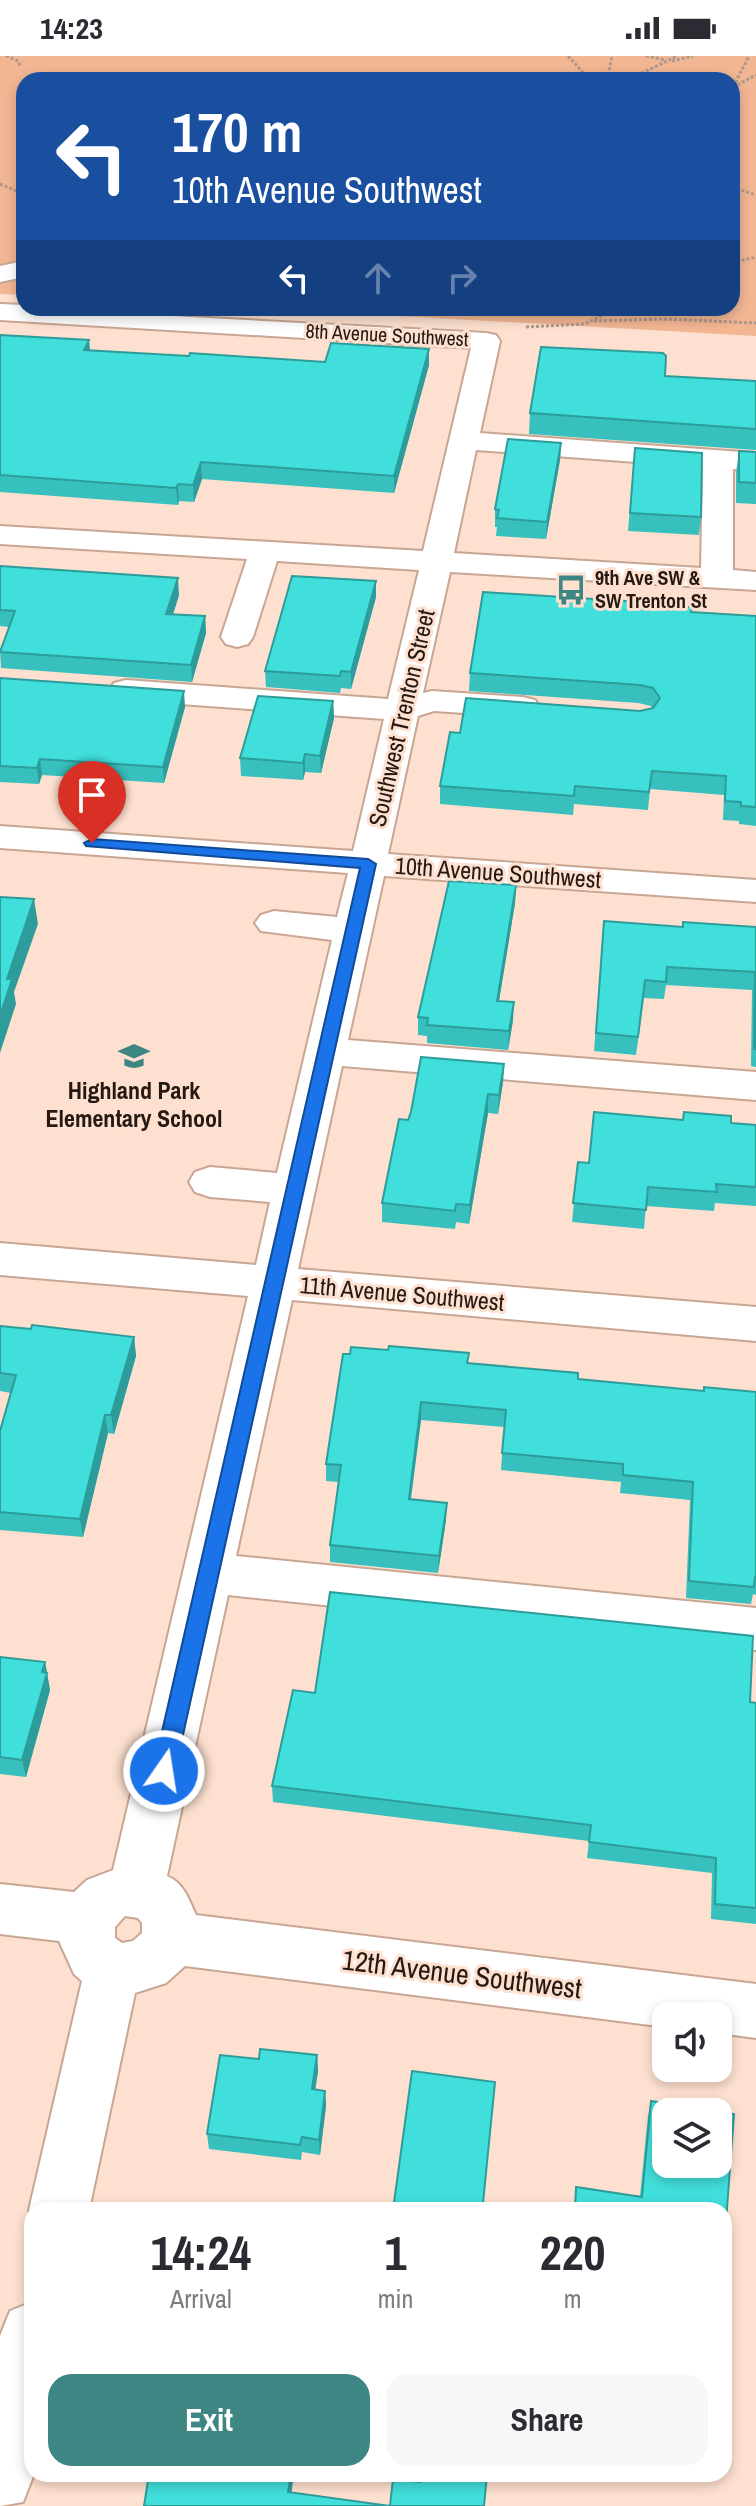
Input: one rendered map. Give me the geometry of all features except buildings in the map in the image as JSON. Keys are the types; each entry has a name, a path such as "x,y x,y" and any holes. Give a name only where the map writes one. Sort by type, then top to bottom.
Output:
{"street":[{"name":"8th Avenue Southwest","path":"67,316 486,341"},
{"name":"Southwest Trenton Street","path":"136,1891 486,341"},
{"path":"465,441 756,462"},
{"path":"717,579 718,459"},
{"path":"0,535 756,581"},
{"path":"237,637 265,551"},
{"path":"94,688 403,710 432,701 561,710"},
{"name":"10th Avenue Southwest","path":"0,837 756,891"},
{"path":"274,923 353,930"},
{"path":"326,1051 756,1086"},
{"path":"210,1182 295,1189"},
{"name":"11th Avenue Southwest","path":"0,1259 756,1324"},
{"path":"209,1573 756,1629"},
{"path":"0,1909 101,1943 122,1970 149,1963 160,1954 169,1938 170,1917 155,1897 136,1891 114,1893 101,1901 101,1943 60,2202"},
{"name":"12th Avenue Southwest","path":"169,1938 756,2011"},
{"path":"0,2479 17,2368"}],"path":[{"path":"6,56 18,61 21,67"},
{"path":"568,56 583,72"},
{"path":"646,56 670,60 693,56"},
{"path":"645,72 677,56"},
{"path":"594,321 603,316"},
{"path":"526,327 562,329 594,321 652,319 756,323"}],"shaded area":[{"path":"0,56 756,56 756,336 400,316 740,316 740,72 16,72 16,295 0,294"}],"place":[{"name":"9th Ave SW & SW Trenton St","path":"571,590"},
{"name":"Highland Park Elementary School","path":"134,1056"}],"route":[{"path":"92,843 368,864 164,1771"}]}
